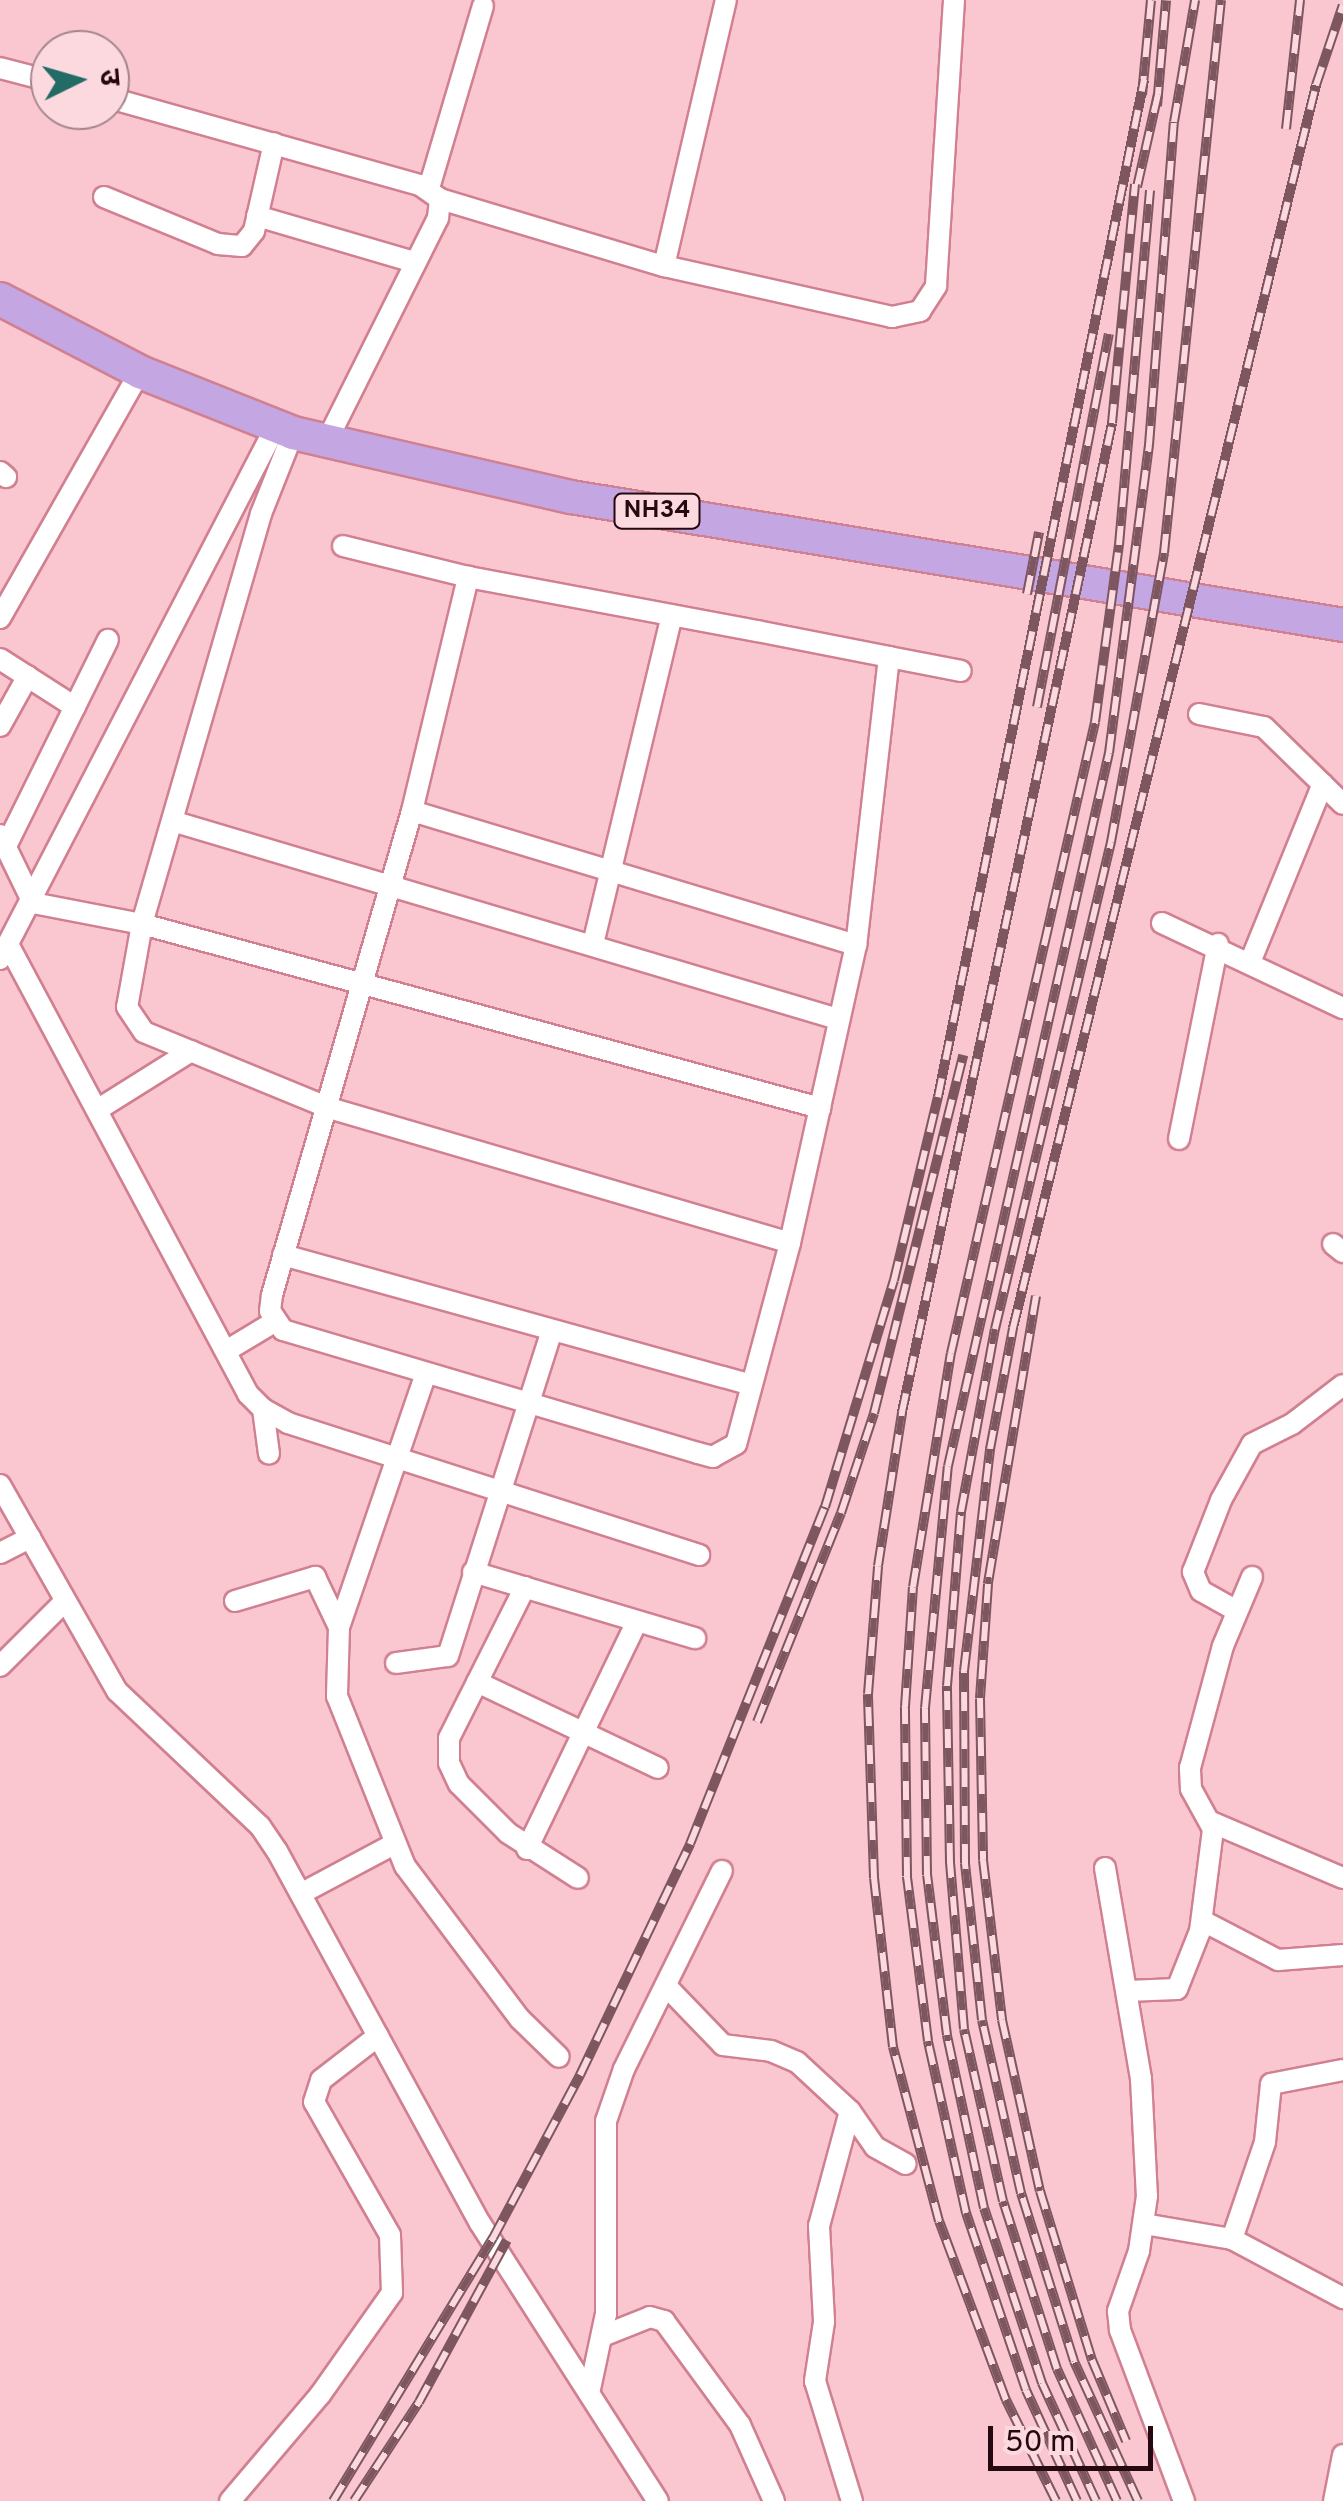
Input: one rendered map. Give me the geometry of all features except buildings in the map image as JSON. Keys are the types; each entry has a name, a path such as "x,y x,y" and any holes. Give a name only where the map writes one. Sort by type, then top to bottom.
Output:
{"highway":[{"name":"NH34","path":"0,299 140,372 284,431 571,496 1343,625"}],"street":[{"path":"664,266 726,0"},
{"path":"130,103 274,143 664,266 892,317 932,301 954,0"},
{"path":"327,441 438,218 435,194 482,6"},
{"path":"0,68 30,76"},
{"path":"104,197 231,246 249,240 274,143"},
{"path":"257,216 414,262"},
{"path":"0,618 140,372"},
{"path":"284,431 142,924 128,1006 132,1021 191,1052 329,1108 790,1243"},
{"path":"268,1454 263,1409 226,1350 97,1110 5,954 284,431"},
{"path":"343,546 468,577 962,671"},
{"path":"468,577 412,811 272,1295 274,1322 283,1330 425,1376 713,1457 736,1444 790,1243 856,945 889,656"},
{"path":"593,944 672,615"},
{"path":"34,903 3,840 108,640"},
{"path":"0,659 75,707"},
{"path":"0,726 28,676"},
{"path":"1199,714 1264,727 1343,804"},
{"path":"1251,960 1323,784"},
{"path":"412,811 610,867 856,945"},
{"path":"172,821 391,882 838,1019"},
{"path":"34,903 142,924 820,1108"},
{"path":"1162,923 1218,944 1343,1008"},
{"path":"1179,1139 1218,944"},
{"path":"97,1110 191,1052"},
{"path":"283,1255 751,1384"},
{"path":"226,1350 274,1322"},
{"path":"396,1663 448,1656 552,1331"},
{"path":"425,1376 339,1627 336,1696 394,1844 520,2019 559,2057"},
{"path":"1236,1611 1200,1591 1193,1572 1222,1500 1252,1444 1292,1424 1343,1385"},
{"path":"263,1409 288,1423 698,1555"},
{"path":"0,1485 65,1600 140,1719 260,1826 302,1893 480,2222 658,2501"},
{"path":"0,1553 30,1538"},
{"path":"473,1572 694,1638"},
{"path":"235,1601 315,1577 339,1627"},
{"path":"1127,1991 1182,1985 1202,1921 1211,1822 1192,1790 1190,1768 1236,1611 1252,1577"},
{"path":"525,1587 449,1738 449,1763 459,1784 527,1849 578,1878"},
{"path":"0,1666 65,1600"},
{"path":"527,1849 637,1621"},
{"path":"478,1682 658,1768"},
{"path":"1211,1822 1343,1878"},
{"path":"302,1893 394,1844"},
{"path":"1105,1868 1141,2079 1144,2224 1122,2295 1120,2330 1184,2501"},
{"path":"590,2389 605,2335 606,2121 624,2069 668,1988 722,1871"},
{"path":"1202,1921 1278,1960 1343,1955"},
{"path":"668,1988 723,2045 784,2054 850,2111 875,2147 906,2164"},
{"path":"230,2501 320,2395 392,2293 390,2235 314,2102 321,2080 378,2036"},
{"path":"1232,2239 1266,2142 1271,2084 1343,2070"},
{"path":"850,2111 817,2245 824,2322 816,2381 852,2501"},
{"path":"1144,2224 1232,2239 1343,2298"},
{"path":"605,2335 650,2317 664,2321 740,2425 774,2501"},
{"path":"1334,2501 1343,2455"}],"railway":[{"path":"1142,95 1151,0"},
{"path":"1157,106 1166,0"},
{"path":"1096,2501 1042,2383 984,2208 947,2035 927,1875 925,1708 948,1466 1109,753 1149,445 1174,122 1195,0"},
{"path":"1117,2501 1057,2369 1003,2201 964,2029 950,1862 947,1686 961,1512 995,1329 1111,842 1164,553 1221,0"},
{"path":"1286,129 1300,0"},
{"path":"1138,2501 1074,2361 1021,2193 982,2020 965,1863 964,1671 990,1449 1013,1328 1316,85 1343,5"},
{"path":"333,2501 493,2238 580,2075 690,1844 825,1507 894,1280 938,1097 1144,80"},
{"path":"1137,187 1158,94"},
{"path":"1056,2501 1006,2400 939,2221 893,2047 874,1878 868,1694 878,1566 902,1412 1112,423 1135,184"},
{"path":"1077,2501 1026,2390 966,2213 928,2041 907,1876 905,1707 913,1587 951,1353 1095,722 1119,545 1150,190"},
{"path":"1037,707 1109,334"},
{"path":"1027,594 1039,532"},
{"path":"757,1722 841,1513 874,1413 963,1055"},
{"path":"1036,1296 988,1584 980,1699 983,1860 1002,2020 1040,2191 1092,2360 1126,2441"},
{"path":"354,2501 419,2402 507,2240"}]}
